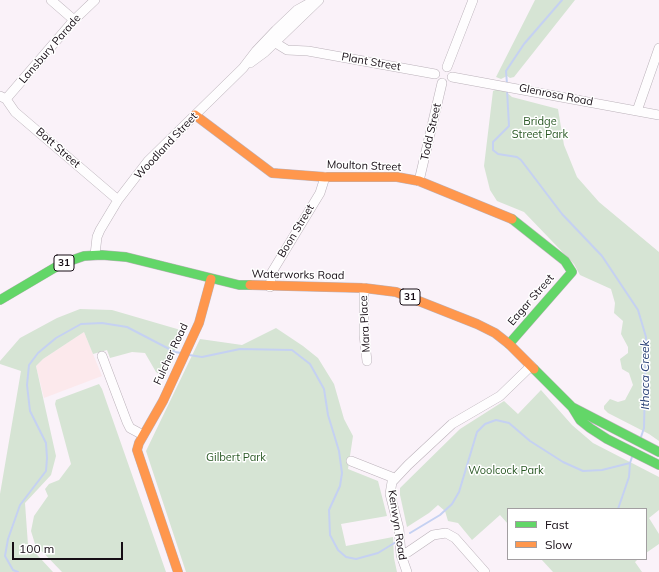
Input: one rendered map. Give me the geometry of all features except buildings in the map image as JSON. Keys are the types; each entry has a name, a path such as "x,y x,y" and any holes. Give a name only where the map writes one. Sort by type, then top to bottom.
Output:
{"street":[{"path":"51,0 74,20"},
{"name":"Lansbury Parade","path":"3,97 94,0"},
{"name":"Woodland Street","path":"96,255 98,234 118,200 148,161 275,38 306,4 319,0"},
{"path":"447,67 473,0"},
{"name":"Plant Street","path":"275,38 286,44 308,51 435,74"},
{"path":"637,111 659,48"},
{"path":"447,67 451,71 452,77 448,82 442,83 437,80 435,74 440,68 447,67"},
{"name":"Glenrosa Road","path":"452,77 659,115"},
{"name":"Todd Street","path":"419,182 442,83"},
{"name":"Bott Street","path":"3,97 15,112 118,200"},
{"name":"Moulton Street","path":"195,115 272,173 280,175 325,177 397,177 419,182 513,219 565,261 572,272"},
{"name":"Boon Street","path":"270,287 272,272 320,192 325,177"},
{"name":"Waterworks Road","path":"0,300 61,264 78,258 96,255 120,256 239,285 381,289 405,295 477,324 495,333 509,344 572,407 580,420 598,434 659,465"},
{"name":"Eagar Street","path":"509,344 572,272"},
{"name":"Fulcher Road","path":"178,572 138,456 138,446 192,339 202,315 212,279"},
{"name":"Mara Place","path":"364,288 364,335 367,361"},
{"path":"102,356 130,428 143,435"},
{"path":"350,461 394,478 452,424 500,396 531,366"},
{"name":"Waterworks Road","path":"572,407 659,452"},
{"name":"Kenwyn Road","path":"394,478 390,490 399,529 401,555 407,572"},
{"path":"401,555 408,552 433,534 446,533 455,538 485,572"}],"shaded area":[{"path":"84,332 102,376 44,398 36,366 43,359"}],"green space":[{"path":"535,0 575,0 514,77 510,78 507,76 501,79 496,77"},
{"name":"Bridge Street Park","path":"497,89 505,91 512,97 558,109 564,145 577,177 599,202 659,252 659,441 649,434 608,413 604,409 604,406 610,399 618,402 625,400 633,385 629,373 622,369 620,359 628,353 628,347 621,334 623,321 614,313 615,303 611,289 580,275 574,264 524,212 497,201 490,190 484,166 493,91"},
{"path":"80,309 112,310 184,331 163,377 156,372 145,353 132,352 110,358 107,350 93,354 84,332 43,359 36,366 56,456 51,475 25,503 28,545 53,572 0,572 0,494 21,371 0,364 0,361 20,338 57,318"},
{"name":"Gilbert Park","path":"276,328 318,358 334,384 344,419 353,436 348,469 378,481 387,516 341,524 346,546 393,537 394,558 397,572 186,572 146,451 200,339 242,345"},
{"path":"99,384 166,572 62,572 35,544 31,531 34,516 48,496 45,489 49,484 59,480 71,464 55,404 56,400"},
{"name":"Woolcock Park","path":"541,390 572,425 593,443 659,477 659,510 649,518 659,534 659,544 647,552 647,508 507,508 507,523 500,515 472,540 458,523 448,521 445,511 438,505 429,513 407,527 400,495 400,488 460,429 504,401 518,414"},
{"path":"542,560 637,560 635,562 642,572 553,572"}],"waterway":[{"name":"Ithaca Creek","path":"507,84 506,71 524,44 562,0"},
{"name":"Ithaca Creek","path":"507,90 509,126 493,142 493,150 498,154 517,157 521,160 562,214 602,256 638,310 646,337 644,428 641,437"},
{"name":"Ithaca Creek","path":"18,572 13,570 5,556 8,539 20,505 46,471 47,458 46,443 30,411 27,385 29,365 38,353 56,338 81,324 102,323 127,327 175,352 181,353"},
{"name":"Ithaca Creek","path":"189,355 202,357 240,349 292,350 310,364 324,389 328,415 339,451 342,473 340,486 329,510 330,535 338,550 346,557 356,559 378,553 396,542"},
{"name":"Ithaca Creek","path":"410,533 440,515 452,504 459,492 477,432 485,424 496,420 509,423 530,441 563,462 583,471 602,470 630,463 632,457"},
{"path":"618,508 629,477 630,463"}],"traffic: fast":[{"path":"509,344 572,272 565,261 512,219"},
{"path":"0,300 61,264 84,256 102,255 126,257 239,285 250,285"},
{"path":"534,369 572,407 580,420 590,428 607,439 659,465"},
{"path":"572,407 659,452"}],"traffic: slow":[{"path":"195,115 272,173 325,177 397,177 419,181 512,219"},
{"path":"178,572 137,450 139,443 163,401 199,323 211,279"},
{"path":"250,285 364,288 396,292 477,324 495,333 509,344 534,369"}]}
